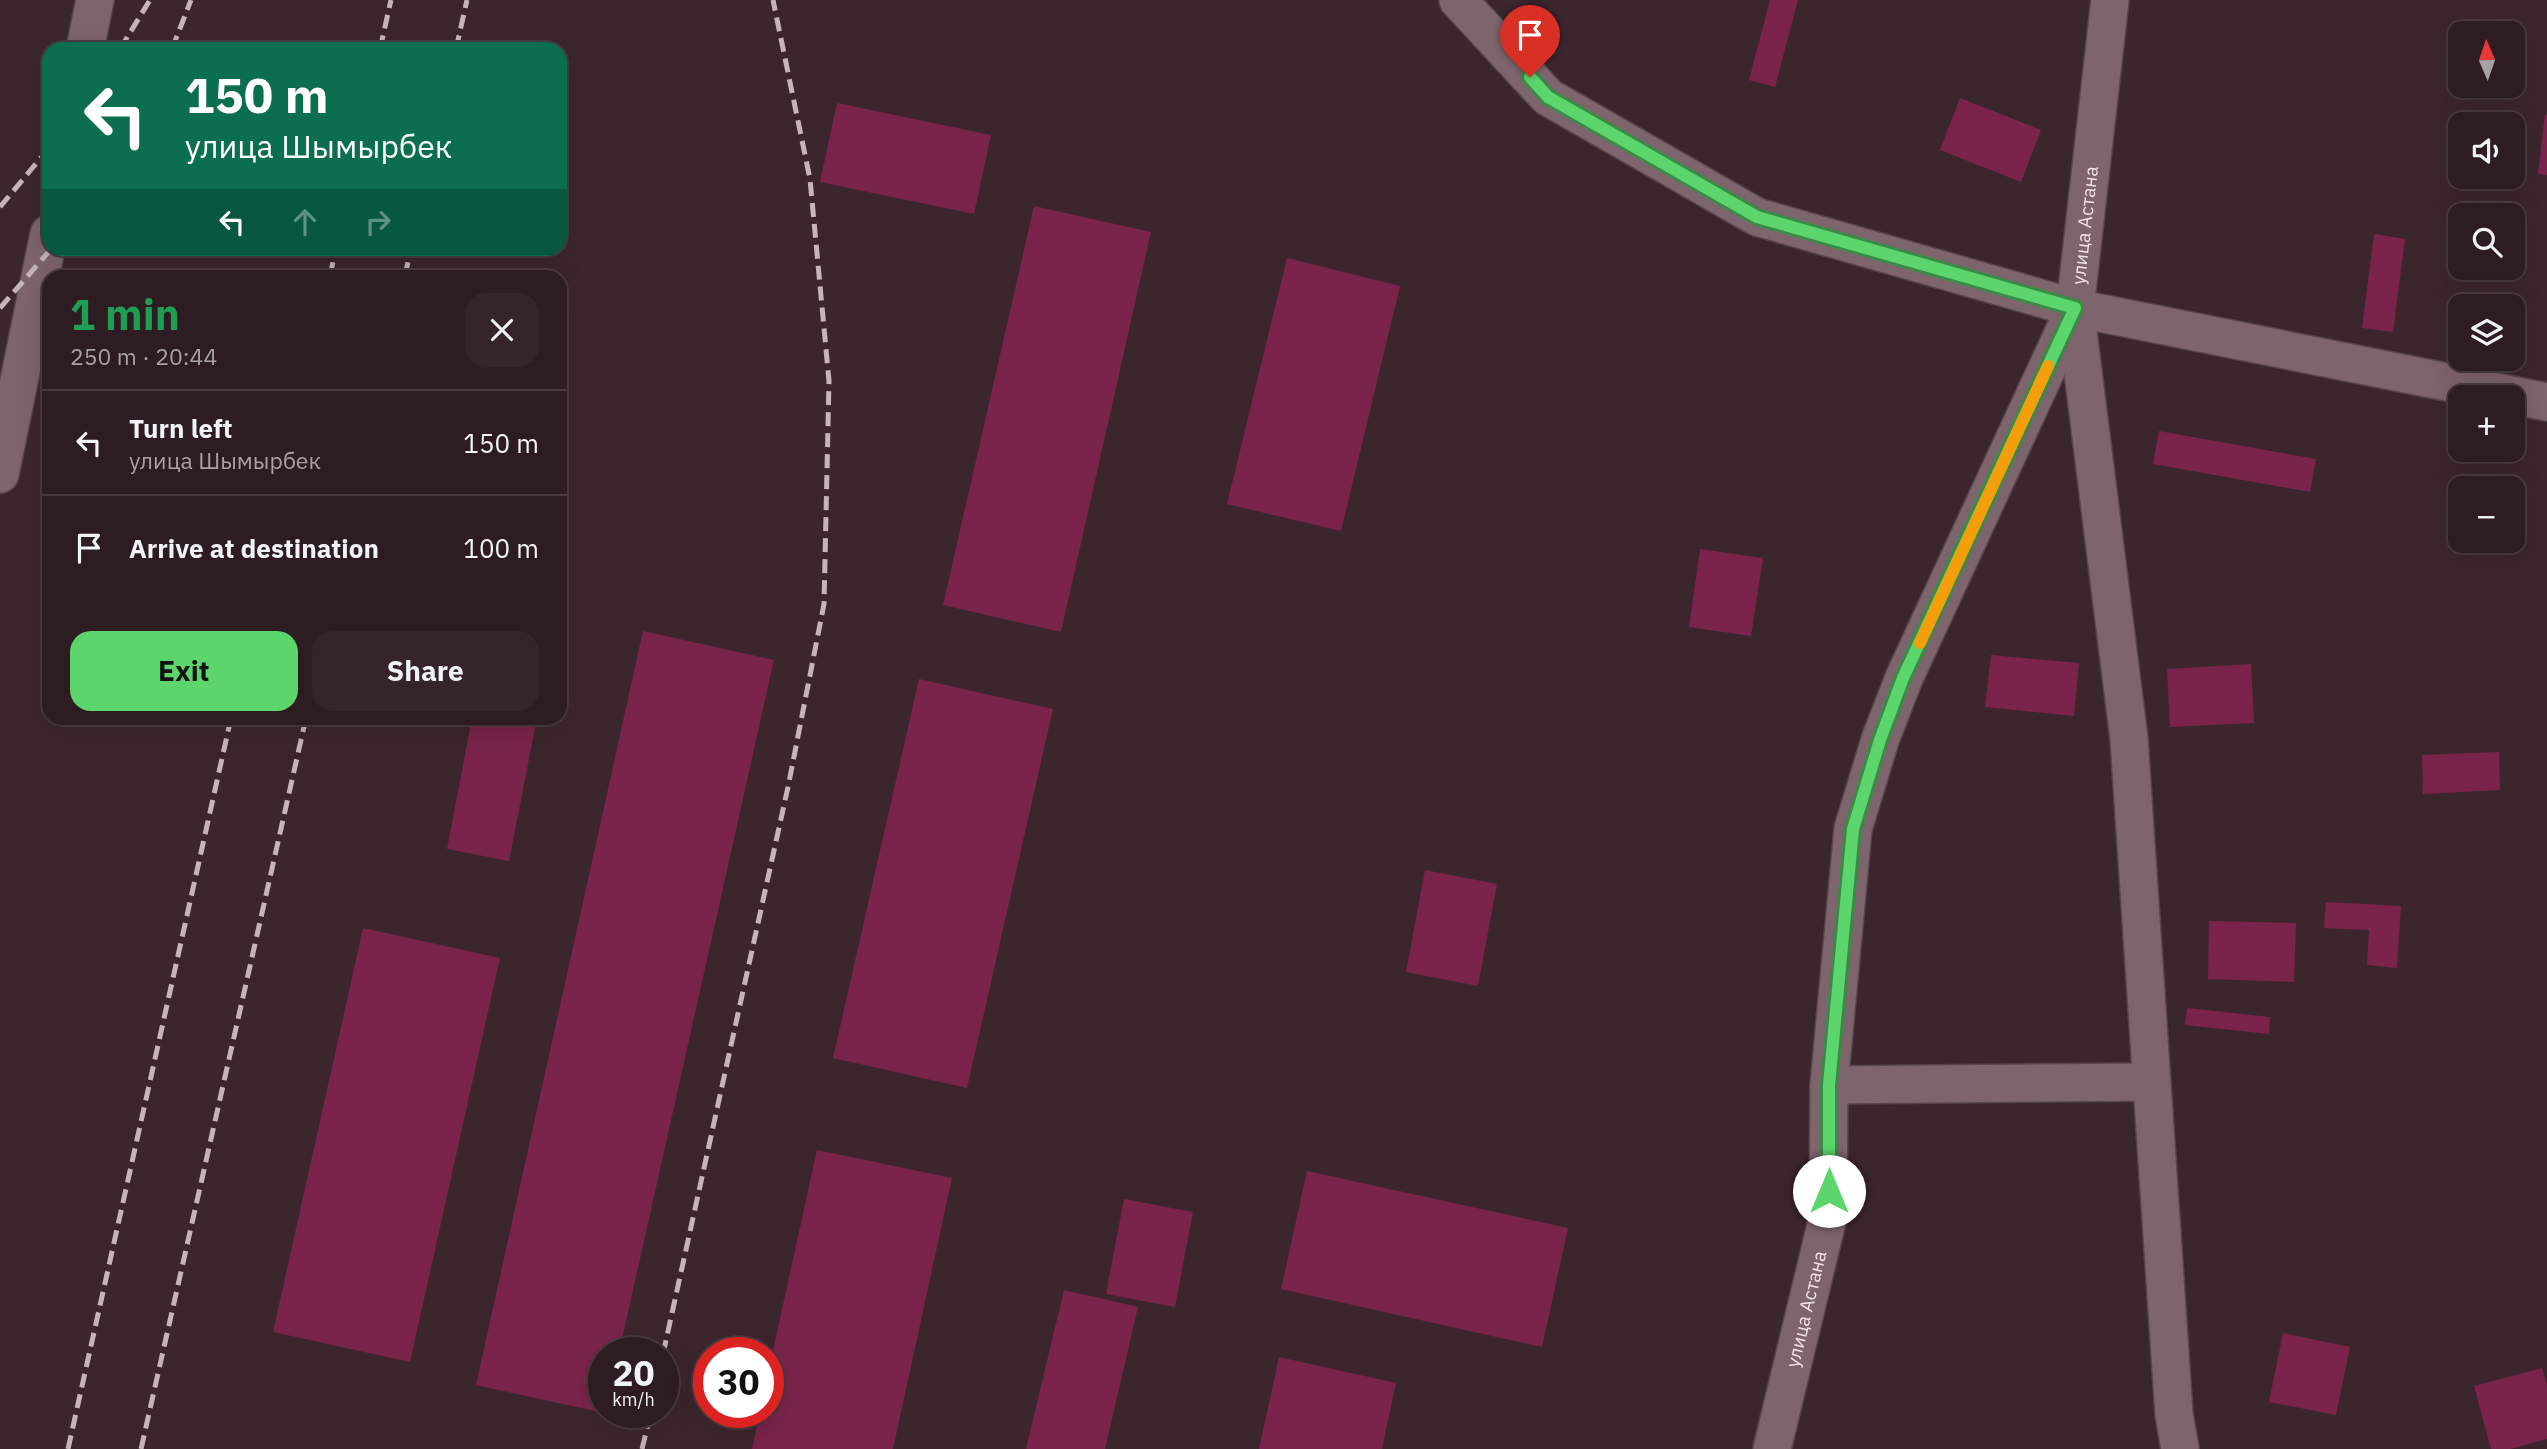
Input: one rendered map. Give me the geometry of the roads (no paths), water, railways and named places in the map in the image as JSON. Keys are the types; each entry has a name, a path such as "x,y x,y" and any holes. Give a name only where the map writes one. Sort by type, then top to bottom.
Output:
{"street":[{"path":"86,42 95,0"},
{"path":"1458,0 1548,97 1757,217 2075,308 2547,402"},
{"name":"улица Астана","path":"1772,1449 1829,1217 1829,1085 1853,829 1880,740 1903,678 2075,308 2110,0"},
{"path":"0,474 45,256"},
{"path":"2075,308 2129,739 2174,1414 2179,1449"},
{"path":"1829,1085 2151,1082"}],"railway":[{"path":"124,42 150,0"},
{"path":"175,42 191,0"},
{"path":"382,42 391,0"},
{"path":"458,42 467,0"},
{"path":"667,1337 788,787 824,604 829,381 810,179 773,0"},
{"path":"0,207 42,156"},
{"path":"0,308 45,256"},
{"path":"331,270 334,256"},
{"path":"406,270 409,256"},
{"path":"68,1449 229,725"},
{"path":"141,1449 304,725"},
{"path":"642,1449 647,1428"}]}
